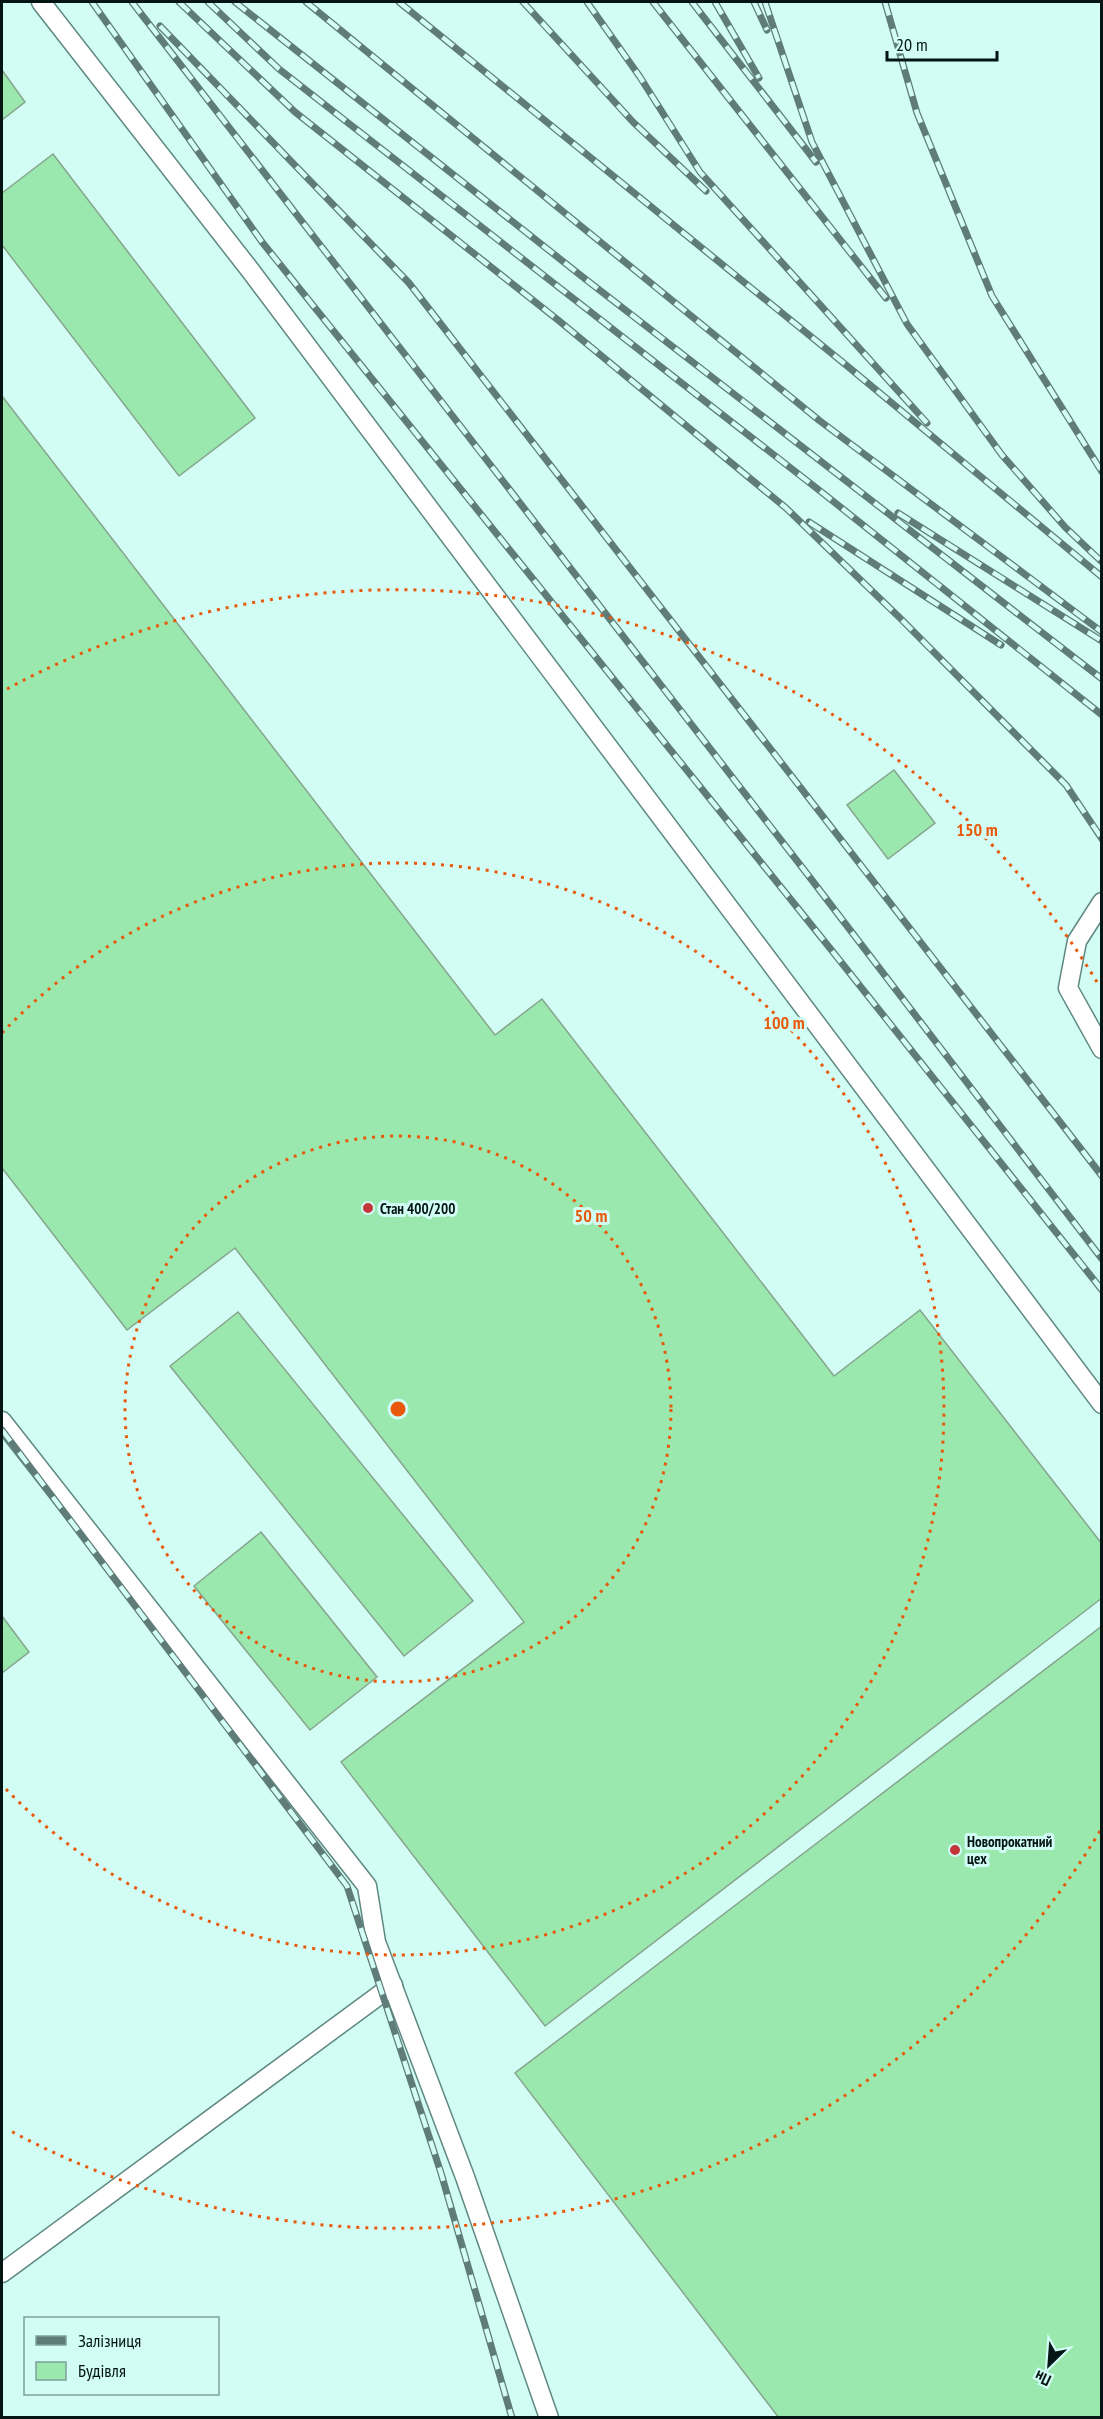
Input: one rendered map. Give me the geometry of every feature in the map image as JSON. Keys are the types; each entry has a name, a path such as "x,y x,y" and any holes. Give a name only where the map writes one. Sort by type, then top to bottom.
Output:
{"lane":[{"path":"41,2 250,270 1101,1404"},
{"path":"1101,902 1077,941 1068,988 1101,1049"},
{"path":"2,1421 367,1886 376,1942 465,2177 549,2418"},
{"path":"2,2273 393,1985"}],"building":[{"path":"2,70 25,102 2,120"},
{"path":"53,154 255,418 179,476 2,245 2,193"},
{"name":"Стан 400/200","path":"2,396 495,1035 542,999 834,1376 920,1310 1102,1544 1102,1598 545,2026 341,1762 524,1622 235,1248 127,1330 2,1168"},
{"path":"894,770 935,823 888,859 847,805"},
{"path":"238,1312 473,1601 404,1656 170,1366"},
{"path":"261,1532 377,1677 310,1730 194,1586"},
{"path":"2,1616 29,1652 2,1673"},
{"name":"Новопрокатний цех","path":"1102,1626 1102,2418 779,2418 515,2073"}],"railway":[{"path":"92,2 262,242 1102,1290"},
{"path":"132,2 808,875 1102,1259"},
{"path":"179,2 295,112 558,320 786,508 900,618 1066,785 1102,839"},
{"path":"208,2 279,69 824,494 1102,715"},
{"path":"235,2 584,278 1102,679"},
{"path":"306,2 820,421 1102,632"},
{"path":"399,2 846,365 1102,577"},
{"path":"523,2 633,122 706,191"},
{"path":"587,2 640,77 700,172 927,423"},
{"path":"653,2 886,298"},
{"path":"692,2 816,162"},
{"path":"715,2 759,78"},
{"path":"754,2 767,30"},
{"path":"765,2 812,142 907,324 1002,455 1065,527 1102,562"},
{"path":"885,2 917,113 992,296 1102,472"},
{"path":"160,26 409,283 1102,1176"},
{"path":"898,513 1102,641"},
{"path":"809,522 1001,645"},
{"path":"2,1430 347,1886 441,2173 512,2418"}],"place":[{"name":"Стан 400/200","path":"368,1208"},
{"name":"Новопрокатний цех","path":"955,1850"}]}
